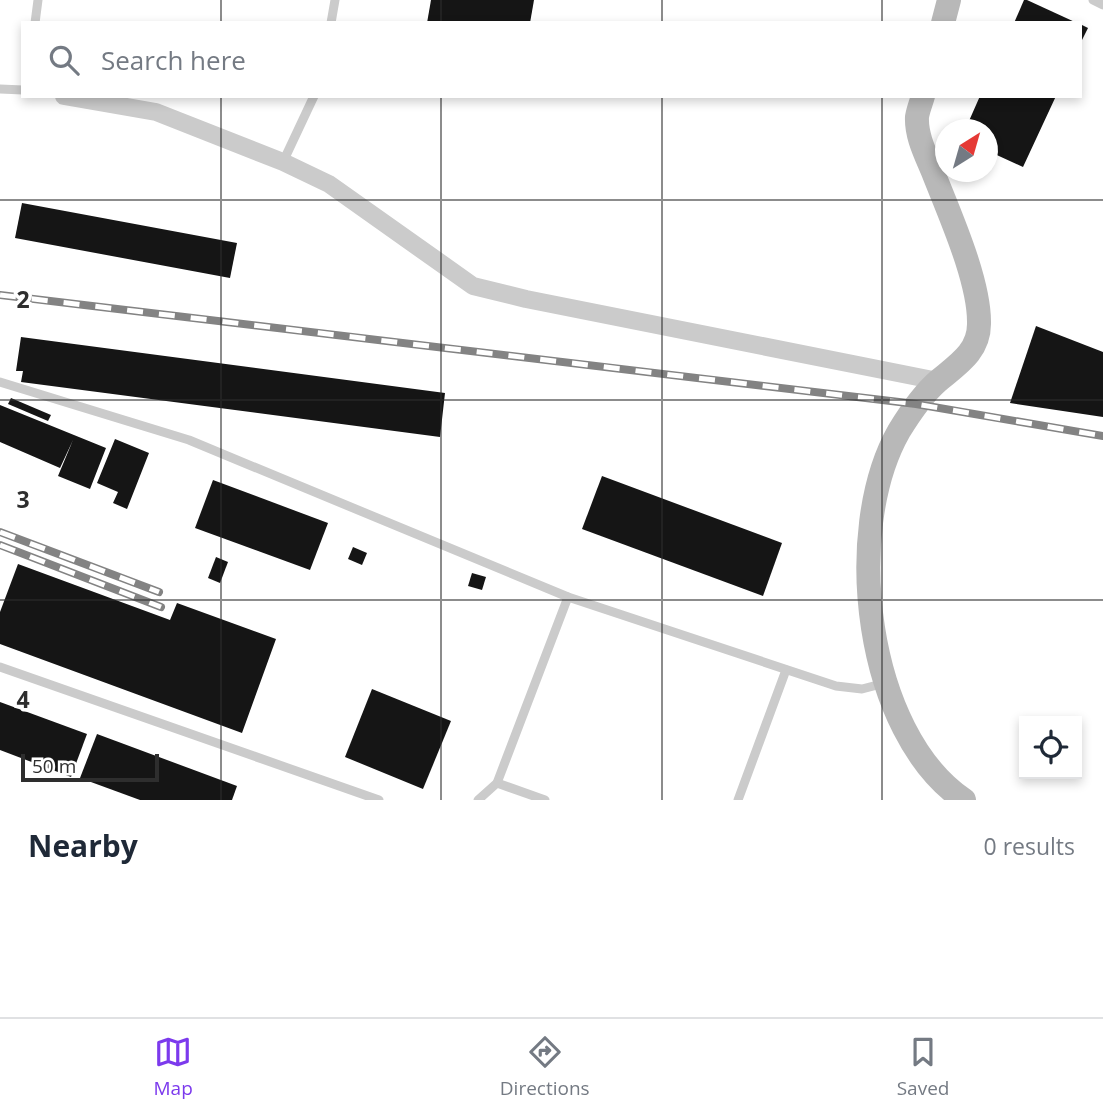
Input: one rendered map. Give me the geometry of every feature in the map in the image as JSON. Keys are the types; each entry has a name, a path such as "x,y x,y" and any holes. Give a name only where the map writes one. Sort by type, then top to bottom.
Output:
{"street":[{"path":"944,21 949,0"},
{"path":"76,98 156,112 283,162 329,184 473,286 938,381"},
{"path":"922,98 917,117 919,138 955,229 977,303 979,325 976,342 964,360 916,404 883,465 869,556 870,611 878,666 927,768 964,800"}],"lane":[{"path":"35,21 38,0"},
{"path":"331,21 335,0"},
{"path":"1093,0 1103,5"},
{"path":"0,89 21,90"},
{"path":"283,162 313,98"},
{"path":"0,382 189,440 568,597 836,686 862,689 885,683"},
{"path":"478,800 497,783 568,597"},
{"path":"0,667 379,800"},
{"path":"738,800 786,670"},
{"path":"497,783 545,800"}],"building":[{"path":"431,0 534,0 530,21 427,21"},
{"path":"1024,0 1027,0 1073,21 1015,21"},
{"path":"1082,25 1088,28 1082,40"},
{"path":"979,98 1055,98 1023,167 998,156 998,119 970,119"},
{"path":"22,203 237,243 230,278 15,238"},
{"path":"1036,326 1103,352 1103,417 1010,403"},
{"path":"21,337 445,393 440,437 21,382 23,371 16,371"},
{"path":"11,398 51,415 48,421 8,404"},
{"path":"0,405 106,448 90,489 58,476 73,440 60,468 0,442"},
{"path":"115,439 149,453 127,509 113,503 118,492 97,483"},
{"path":"602,476 782,543 763,596 582,529"},
{"path":"213,480 328,523 310,570 195,528"},
{"path":"353,547 367,553 362,565 348,559"},
{"path":"216,557 228,562 220,583 208,578"},
{"path":"18,564 170,620 177,603 276,639 242,733 0,644 0,612"},
{"path":"472,573 486,577 482,590 468,586"},
{"path":"372,689 451,721 423,789 345,757"},
{"path":"0,702 87,734 71,777 0,750"},
{"path":"97,734 237,786 232,800 140,800 80,778"}],"railway":[{"path":"0,295 916,404 1103,436"},
{"path":"0,532 159,592"},
{"path":"0,545 161,607"}]}
